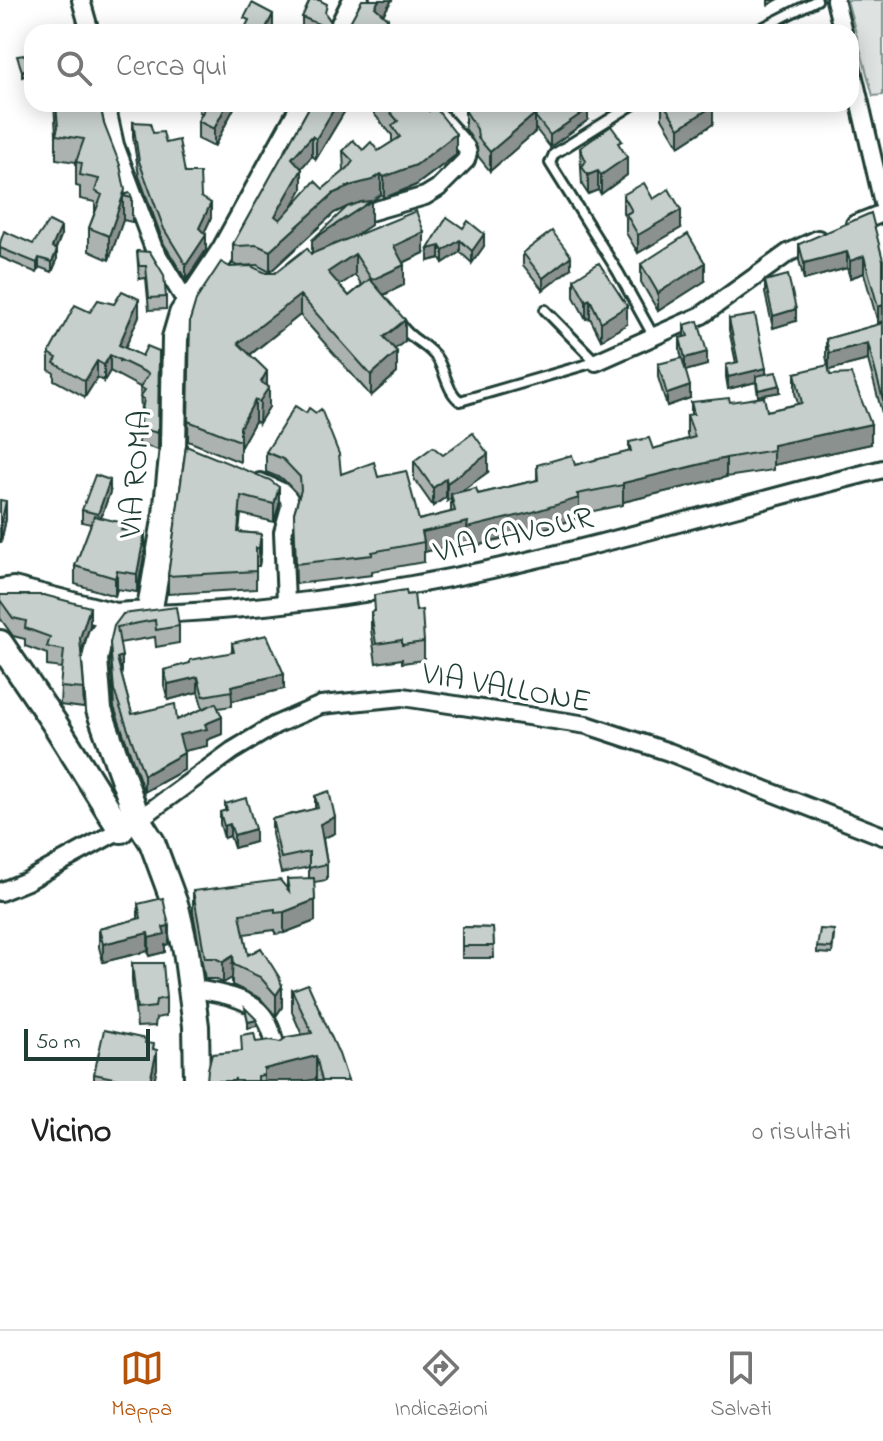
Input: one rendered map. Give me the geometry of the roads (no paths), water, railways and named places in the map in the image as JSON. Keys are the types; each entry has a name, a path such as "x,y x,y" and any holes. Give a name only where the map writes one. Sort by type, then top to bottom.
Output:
{"street":[{"path":"81,0 88,24"},
{"path":"347,24 356,0"},
{"path":"835,0 841,24"},
{"path":"859,100 883,203"},
{"path":"108,112 115,145 154,249 187,303"},
{"name":"VIA ROMA","path":"149,614 180,450 175,338 187,303 219,269 301,112"},
{"path":"335,226 359,215 425,196 438,188 466,160 466,147 435,112"},
{"path":"596,362 702,315 788,253 883,213"},
{"name":"VIA CAVOUR","path":"149,614 214,611 434,580 532,560 883,469"},
{"path":"246,476 285,493 289,499 290,507 283,532 286,602"},
{"path":"0,592 13,590 115,616 149,614"},
{"path":"115,616 100,637 95,659 95,682 99,710 129,825"},
{"path":"0,643 129,825 152,842 176,907 186,951 196,1026 197,1081"},
{"name":"VIA VALLONE","path":"0,892 27,881 159,807 232,751 275,725 321,705 403,697 587,725 669,752 883,836"},
{"path":"191,988 222,994 260,1011 278,1054"}],"lane":[{"path":"770,24 817,0"},
{"path":"621,112 554,154 550,163 618,272 654,338"},
{"path":"394,311 404,331 437,359 450,391 460,401 596,362 545,310"}]}
